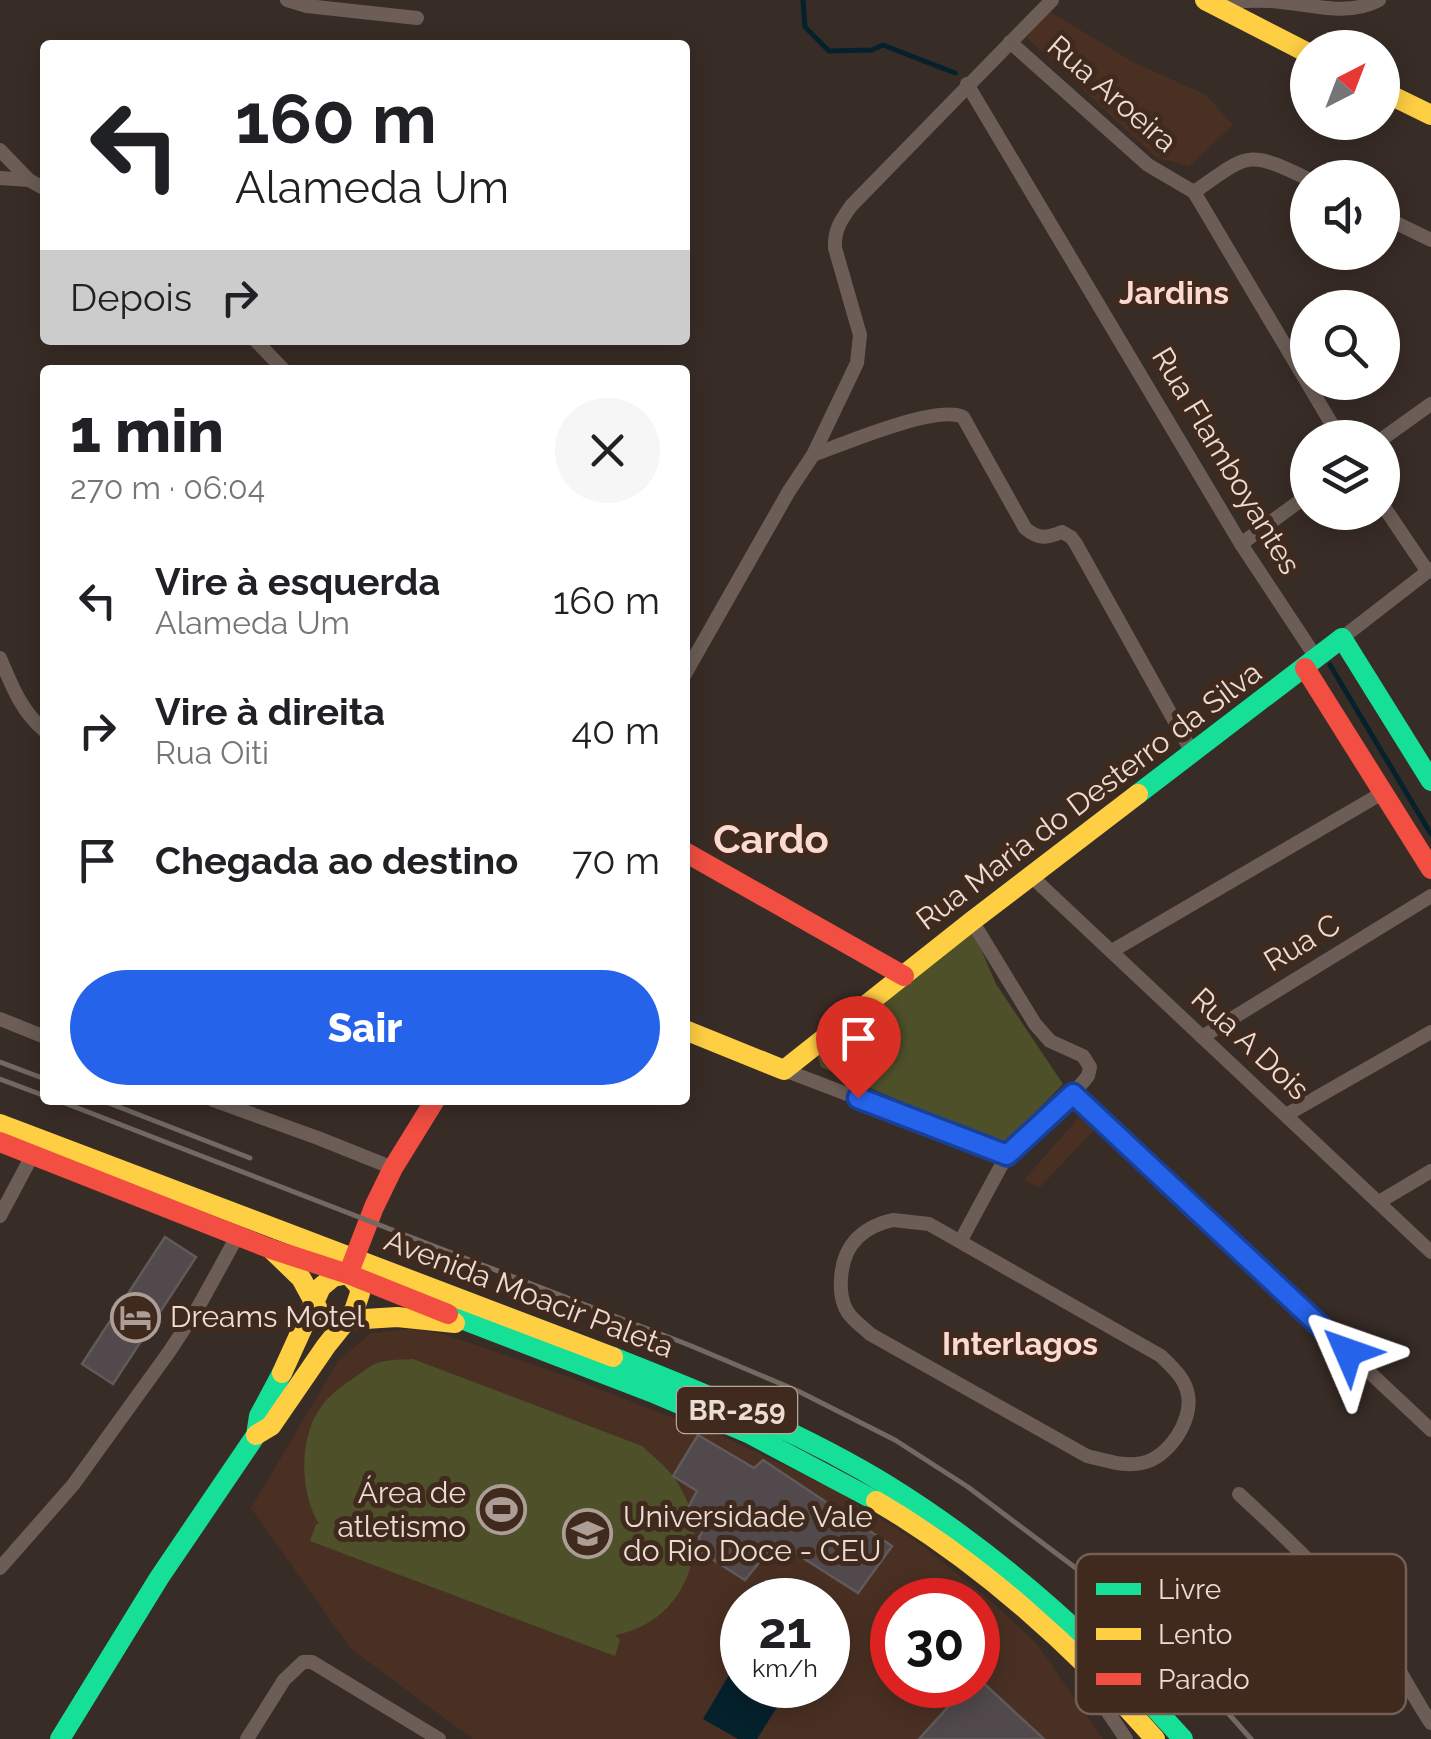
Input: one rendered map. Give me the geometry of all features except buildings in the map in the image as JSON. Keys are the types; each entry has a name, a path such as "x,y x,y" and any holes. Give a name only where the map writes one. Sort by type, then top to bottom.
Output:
{"main road":[{"path":"1208,2 1290,43"},
{"path":"1400,100 1431,116"},
{"path":"1342,638 1428,769"},
{"name":"Rua Maria do Desterro da Silva","path":"784,1070 1342,638"},
{"path":"1311,663 1431,869"},
{"path":"690,855 904,976"},
{"path":"690,1032 784,1070"},
{"path":"60,1739 159,1578 256,1434 259,1416 314,1302 326,1281 351,1266 393,1168 432,1105"},
{"name":"Avenida Moacir Paleta","path":"0,1124 351,1266 615,1358 761,1420 861,1471 929,1512 1015,1575 1076,1631"},
{"name":"Avenida Moacir Paleta","path":"0,1142 271,1249 351,1266 477,1326 748,1433 882,1504 955,1552 1001,1587 1076,1656"},
{"path":"271,1249 298,1274 317,1310 336,1323 414,1317 477,1326"},
{"path":"256,1434 271,1426 354,1311 360,1293 351,1266"},
{"name":"Avenida Moacir Paleta","path":"1133,1714 1155,1739"},
{"name":"Avenida Moacir Paleta","path":"1161,1714 1183,1739"}],"street":[{"path":"287,0 307,6 417,18"},
{"path":"692,646 813,455 857,364 860,336 834,248 839,223 851,206 1052,0"},
{"path":"1208,2 1268,0 1340,8 1380,0"},
{"name":"Rua Aroeira","path":"1010,42 1148,164 1194,192 1329,420"},
{"name":"Rua Flamboyantes","path":"968,84 1311,663"},
{"path":"0,150 40,186"},
{"path":"1194,192 1246,159 1262,158 1290,171"},
{"path":"0,178 30,180"},
{"path":"1400,225 1431,240"},
{"path":"260,345 279,365"},
{"path":"1400,426 1431,404"},
{"path":"813,455 908,422 943,413 963,416 1025,528 1042,538 1062,532 1076,544 1193,754"},
{"path":"1241,544 1290,508"},
{"path":"1400,529 1429,570"},
{"name":"Rua Maria do Desterro da Silva","path":"1342,638 1429,570"},
{"path":"0,658 13,690 30,719 40,728"},
{"path":"1112,951 1384,792"},
{"name":"Rua A Dois","path":"1031,876 1431,1252"},
{"name":"Rua C","path":"1202,1036 1431,896"},
{"path":"960,1240 1007,1155 1073,1094 1088,1076 1090,1067 1083,1056 1050,1041 1036,1024 972,921"},
{"path":"0,1019 40,1034"},
{"path":"1286,1115 1431,1032"},
{"path":"784,1070 1007,1155"},
{"path":"1073,1094 1431,1430"},
{"path":"228,1105 393,1168"},
{"path":"0,1216 34,1154"},
{"path":"1379,1202 1431,1170"},
{"path":"893,1220 929,1224 960,1240 1161,1356 1180,1375 1188,1396 1186,1418 1161,1454 1144,1463 1120,1464 1087,1456 870,1334 847,1311 840,1290 841,1265 855,1239 877,1224 893,1220"},
{"path":"0,1568 73,1485 169,1352 238,1235"},
{"path":"1240,1494 1304,1554"},
{"path":"1064,1644 1076,1662"},
{"path":"247,1739 284,1680 303,1662 312,1662 428,1736"},
{"path":"1406,1683 1431,1724"},
{"path":"1110,1714 1126,1739"}],"shaded area":[{"path":"1047,10 1133,62 1206,95 1233,125 1189,166 1156,157 1027,38"},
{"path":"1081,1115 1095,1129 1039,1188 1024,1180"},
{"name":"Universidade Vale do Rio Doce - CEU","path":"411,1329 446,1335 566,1376 735,1442 830,1487 919,1543 963,1578 870,1578 870,1708 1000,1708 1000,1609 1036,1643 1076,1700 1076,1714 1086,1714 1103,1739 473,1739 351,1649 251,1508 339,1360 371,1333"}],"green space":[{"path":"972,928 996,984 1063,1084 1003,1145 821,1067 816,1052"},
{"name":"Área de atletismo","path":"413,1359 642,1446 676,1481 690,1510 694,1533 693,1556 686,1578 659,1615 639,1628 615,1635 620,1640 615,1656 310,1541 319,1524 308,1496 304,1463 309,1430 316,1416 334,1393 371,1366"}],"water":[{"path":"720,1690 720,1708 777,1708 757,1739 738,1739 703,1719"}],"waterway":[{"path":"803,0 805,27 829,51 872,50 883,45 955,73"},
{"path":"1330,665 1431,834"}],"railway":[{"path":"0,1062 40,1077"},
{"path":"0,1079 40,1094"},
{"path":"70,1105 798,1391 895,1440 968,1487 1076,1568"},
{"path":"114,1105 250,1158"},
{"path":"1229,1714 1251,1739"}],"traffic: fast":[{"path":"1138,794 1342,638 1431,781"},
{"path":"448,1314 748,1433 876,1501"},
{"path":"613,1357 788,1432 889,1486 970,1541 1076,1630"},
{"path":"60,1739 159,1578 256,1435 259,1416 282,1373"},
{"path":"1159,1714 1183,1739"}],"traffic: slow":[{"path":"1205,0 1290,44"},
{"path":"1400,100 1431,115"},
{"path":"690,1032 784,1070 1138,794"},
{"path":"0,1124 613,1357"},
{"path":"271,1249 301,1278 320,1313 333,1321 397,1317 455,1323"},
{"path":"256,1435 271,1426 354,1311 359,1286 348,1274"},
{"path":"282,1373 321,1287 333,1277 348,1274"},
{"path":"876,1501 989,1579 1076,1656"},
{"path":"1133,1714 1155,1739"}],"traffic: jam":[{"path":"1305,668 1431,869"},
{"path":"690,855 904,976"},
{"path":"349,1272 393,1168 432,1105"},
{"path":"0,1142 448,1314"}],"place":[{"name":"Dreams Motel","path":"135,1317"},
{"name":"Área de atletismo","path":"501,1510"},
{"name":"Universidade Vale do Rio Doce - CEU","path":"588,1534"}],"district":[{"name":"Jardins","path":"1174,293"},
{"name":"Cardo","path":"771,839"},
{"name":"Interlagos","path":"1020,1344"}],"route":[{"path":"858,1098 1007,1155 1073,1094 1348,1352"}]}
